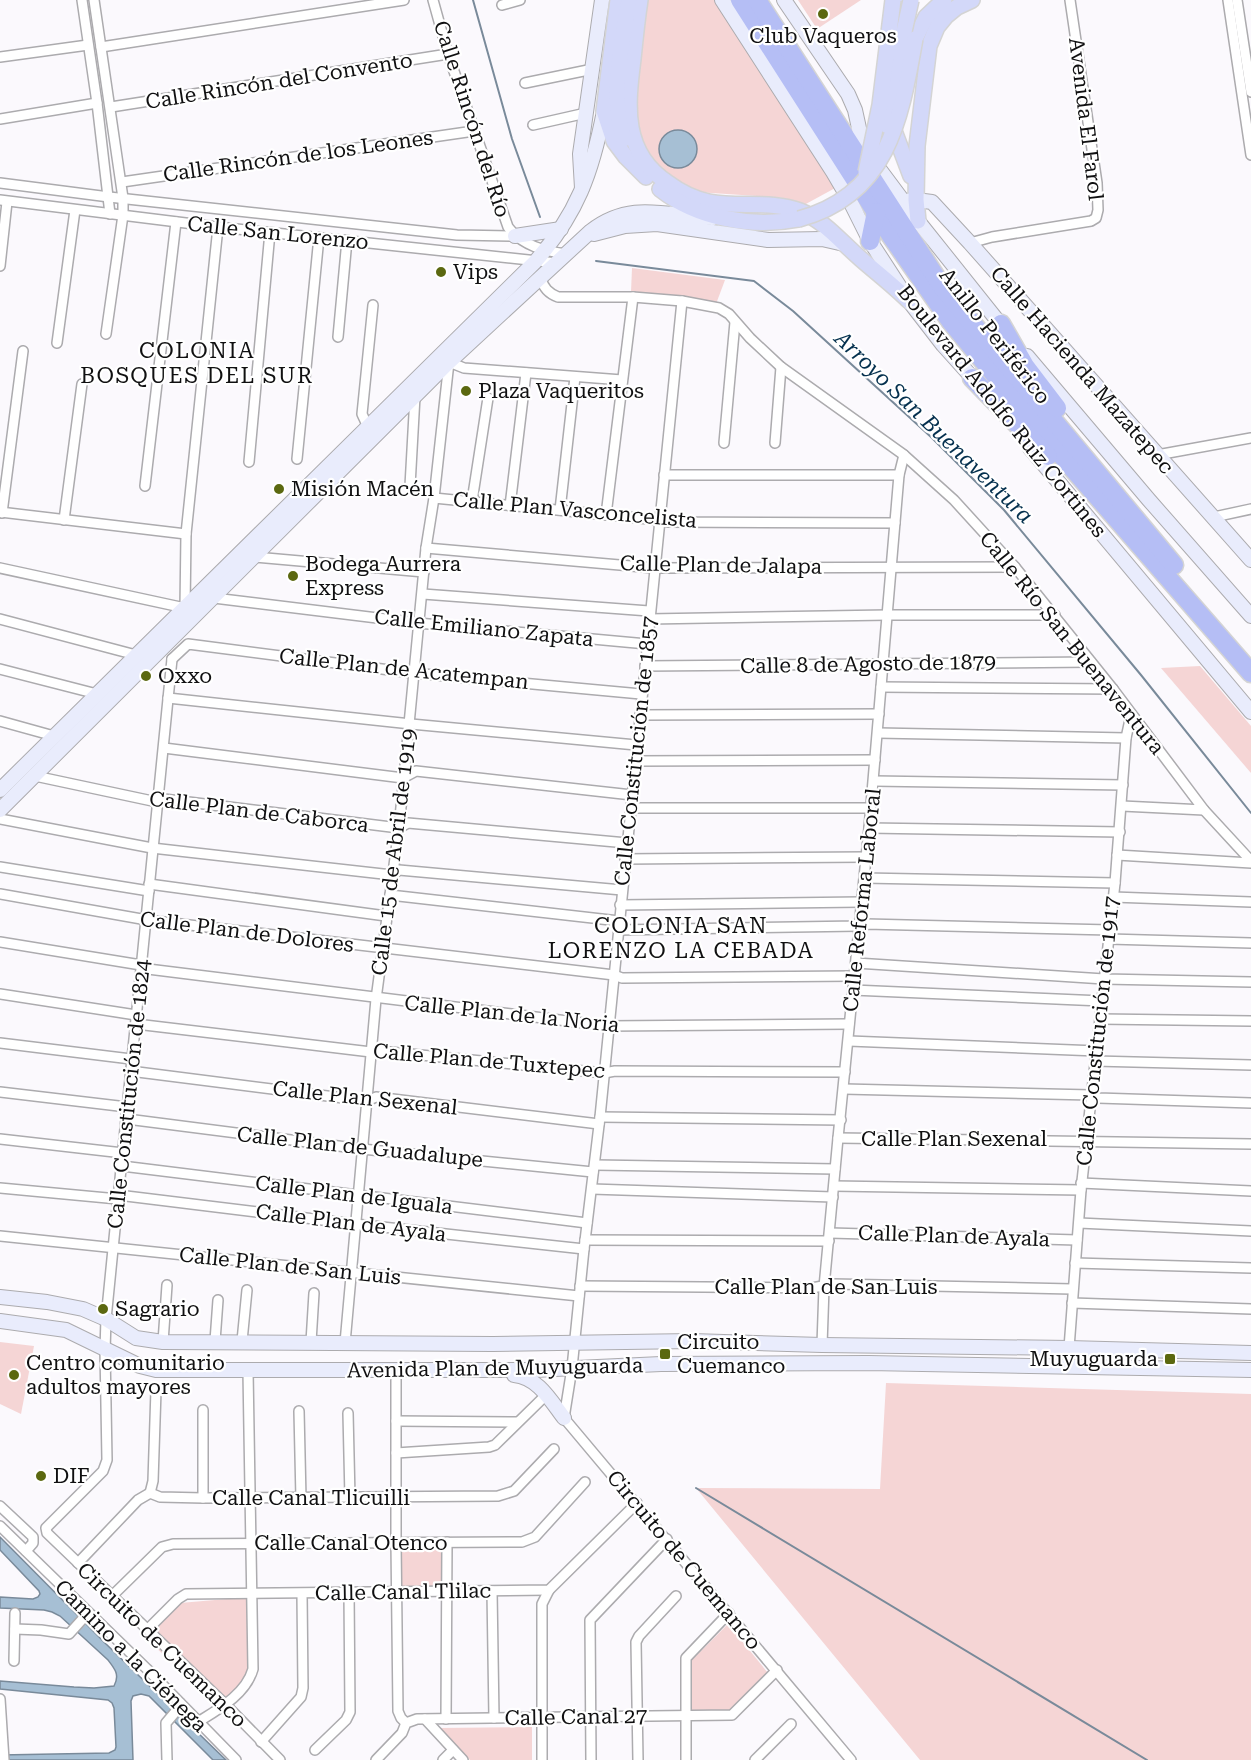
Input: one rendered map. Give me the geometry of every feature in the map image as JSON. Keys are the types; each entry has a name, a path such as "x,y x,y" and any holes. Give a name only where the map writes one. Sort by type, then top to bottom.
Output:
{"highway":[{"name":"Anillo Periférico","path":"740,0 875,211 951,322 1105,505 1251,673"},
{"name":"Anillo Periférico","path":"758,0 868,182 943,288 1251,656"},
{"path":"871,161 868,182 905,198"},
{"path":"850,201 875,211 870,241"},
{"path":"1001,324 1025,366 1086,445 1151,538"},
{"path":"972,378 1076,486 1105,505"}],"main road":[{"path":"582,190 580,162 602,0"},
{"path":"0,790 544,251 571,213 594,159 604,111 618,0"},
{"path":"629,0 616,91 617,111 626,146 646,177"},
{"path":"640,0 628,105 630,127 643,158 662,179 683,193 709,202 800,211 820,223 909,301"},
{"name":"Boulevard Adolfo Ruiz Cortines","path":"722,0 850,201 870,241 909,301 943,345 1251,712"},
{"path":"784,0 848,94 855,110 862,142 871,161 905,198 918,221 1001,324 1149,500 1251,616"},
{"path":"871,161 893,0"},
{"path":"902,0 888,107 892,126 911,173 905,198"},
{"path":"871,161 891,107 911,0"},
{"path":"0,810 167,654 214,598 449,362 586,236 610,219 644,211 776,222 807,217 833,206 868,182 896,126 906,92 915,39 926,18 944,0"},
{"path":"905,198 917,146 929,46 937,27 946,16 957,7 972,0"},
{"path":"604,111 607,126 614,141 626,157 666,195 705,214 735,219"},
{"name":"Calle Hacienda Mazatepec","path":"905,198 932,202 1251,560"},
{"path":"586,236 625,226 657,224 768,240 822,239 844,244"},
{"path":"515,236 561,229"},
{"name":"Avenida Plan de Muyuguarda","path":"0,1297 83,1309 136,1338 163,1342 574,1344 692,1341 1251,1353"},
{"name":"Avenida Plan de Muyuguarda","path":"0,1321 66,1330 140,1366 156,1370 396,1371 661,1364 868,1363 1251,1370"},
{"path":"483,1370 528,1378 546,1395 564,1418"}],"street":[{"path":"81,0 97,103 110,213"},
{"path":"94,0 123,198 123,215 106,334"},
{"path":"101,47 404,0"},
{"name":"Calle Rincón del Río","path":"433,0 448,54 506,224 515,236"},
{"path":"502,5 520,0"},
{"name":"Avenida El Farol","path":"970,243 1000,235 1091,221 1096,218 1097,183 1070,0"},
{"path":"1228,0 1251,155"},
{"path":"1237,0 1251,92"},
{"path":"84,15 96,13"},
{"path":"0,57 88,45"},
{"name":"Calle Rincón del Convento","path":"111,107 448,54"},
{"path":"92,72 104,69"},
{"path":"525,83 593,69"},
{"path":"0,119 97,103"},
{"path":"533,125 586,113"},
{"name":"Calle Rincón de los Leones","path":"122,182 474,130"},
{"name":"Calle San Lorenzo","path":"0,183 457,235 515,236"},
{"path":"0,266 4,201"},
{"name":"Calle San Lorenzo","path":"4,201 535,262 562,259"},
{"path":"57,343 75,210"},
{"path":"145,486 176,222"},
{"path":"0,568 184,608 186,534 218,227"},
{"path":"249,462 270,232"},
{"path":"515,236 562,259"},
{"path":"297,459 319,237"},
{"path":"338,337 347,240"},
{"name":"Calle Río San Buenaventura","path":"541,279 544,287 558,297 633,297 682,301 719,308 729,314 763,352 781,367 904,454 954,500 1016,567 1113,689 1204,810 1251,862"},
{"path":"606,515 633,297"},
{"name":"Calle Constitución de 1857","path":"574,1344 592,1190 682,301"},
{"path":"368,427 362,414 373,306"},
{"path":"724,443 735,322"},
{"path":"24,351 1,512 186,534"},
{"path":"449,362 464,368 622,380"},
{"name":"Calle 15 de Abril de 1919","path":"345,1343 376,999 411,724 418,622 449,362"},
{"path":"775,442 781,367"},
{"path":"510,506 526,373"},
{"path":"560,510 575,377"},
{"path":"64,520 82,384"},
{"path":"410,486 415,396"},
{"path":"472,501 488,398"},
{"path":"1157,455 1251,438"},
{"name":"Calle Reforma Laboral","path":"822,1345 824,1287 874,781 899,475 904,454"},
{"path":"664,475 899,475"},
{"name":"Calle Plan Vasconcelista","path":"434,498 667,522 895,523"},
{"path":"1214,517 1251,509"},
{"name":"Calle Plan de Jalapa","path":"426,548 654,568 1016,567"},
{"path":"255,557 424,572"},
{"path":"423,594 649,615 1055,615"},
{"name":"Calle Emiliano Zapata","path":"214,598 418,622 647,645"},
{"path":"0,619 136,655"},
{"name":"Calle Constitución de 1824","path":"46,1528 106,1465 106,1320 147,920 152,848 164,748 168,698 167,654 171,621"},
{"name":"Calle Plan de Acatempan","path":"167,654 188,644 413,673 642,694"},
{"name":"Calle 8 de Agosto de 1879","path":"645,666 876,664 884,662 1091,662"},
{"path":"0,669 97,694"},
{"path":"881,687 1113,689"},
{"path":"168,698 636,745"},
{"path":"640,715 879,714"},
{"name":"Calle Constitución de 1917","path":"1069,1348 1081,1187 1115,883 1126,738 1131,715"},
{"path":"0,721 54,736"},
{"path":"878,733 1126,738"},
{"path":"164,748 403,778 416,771 632,795"},
{"path":"635,761 875,760"},
{"name":"Calle Plan de Caborca","path":"35,776 157,802 164,799 399,828 408,823 627,843"},
{"path":"874,781 1123,785"},
{"path":"1122,806 1204,810"},
{"path":"631,808 870,808"},
{"path":"0,819 152,848 393,875 399,870 622,890"},
{"path":"869,828 1120,832"},
{"path":"1117,855 1251,862"},
{"path":"625,859 866,857"},
{"path":"0,867 149,888 386,916"},
{"path":"864,878 1115,883"},
{"name":"Calle Plan de Dolores","path":"0,894 147,920 614,975 622,978 854,976"},
{"path":"390,895 618,926 858,926 866,924 1251,944"},
{"path":"1113,897 1251,902"},
{"path":"620,905 861,902"},
{"name":"Calle Plan de la Noria","path":"0,942 141,965 148,969 608,1026 849,1024"},
{"path":"856,963 1104,979 1251,982"},
{"path":"853,990 1102,1001"},
{"name":"Calle Plan de Tuxtepec","path":"0,994 136,1020 371,1052 380,1051 604,1073 615,1071 845,1072"},
{"path":"1100,1019 1251,1021"},
{"path":"849,1041 1097,1051"},
{"path":"0,1043 131,1059"},
{"path":"1095,1061 1251,1065"},
{"name":"Calle Plan Sexenal","path":"130,1071 367,1101 376,1097 599,1120 841,1120"},
{"path":"844,1089 1091,1095 1098,1098 1251,1103"},
{"path":"0,1092 127,1107"},
{"name":"Calle Plan de Guadalupe","path":"127,1119 362,1149 594,1168 835,1169"},
{"name":"Calle Plan Sexenal","path":"838,1138 1251,1144"},
{"path":"0,1139 123,1153"},
{"name":"Calle Plan de Iguala","path":"122,1166 587,1223"},
{"path":"834,1186 1081,1187 1251,1191"},
{"name":"Calle Plan de Ayala","path":"0,1188 118,1197 355,1224 584,1244 830,1237 1077,1240"},
{"path":"592,1190 833,1197"},
{"path":"1079,1223 1251,1230"},
{"name":"Calle Plan de San Luis","path":"0,1236 352,1273 580,1291 812,1288 833,1284 1072,1289"},
{"path":"1075,1263 1251,1268"},
{"path":"163,1342 167,1285"},
{"path":"242,1341 247,1290"},
{"path":"311,1342 315,1293"},
{"path":"215,1341 218,1300"},
{"path":"1072,1303 1251,1309"},
{"path":"564,1418 574,1344"},
{"path":"198,1722 226,1705 251,1678 253,1669 248,1371"},
{"path":"376,1760 402,1733 406,1723 398,1711 396,1371"},
{"path":"78,1563 138,1500 150,1493 153,1481 156,1390"},
{"path":"396,1453 495,1445 546,1395"},
{"path":"202,1498 203,1410"},
{"path":"299,1411 301,1498"},
{"path":"348,1413 350,1498"},
{"name":"Circuito de Cuemanco","path":"564,1418 668,1539 851,1760"},
{"path":"396,1421 516,1422"},
{"name":"Calle Canal Tlicuilli","path":"150,1493 160,1497 202,1498 498,1496 514,1491 554,1449"},
{"name":"Calle Canal Otenco","path":"112,1596 166,1545 529,1541 585,1482"},
{"path":"542,1760 542,1604 549,1590 637,1503"},
{"path":"0,1506 33,1537 33,1544 26,1551"},
{"name":"Camino a la Ciénega","path":"0,1526 178,1706 198,1722 236,1760"},
{"name":"Circuito de Cuemanco","path":"46,1528 47,1533 280,1760"},
{"path":"591,1760 590,1620 668,1539"},
{"path":"446,1719 447,1542"},
{"name":"Calle Canal Tlilac","path":"148,1629 186,1594 549,1590"},
{"path":"492,1591 494,1718"},
{"path":"315,1750 346,1720 350,1712 349,1593"},
{"path":"261,1742 301,1697 303,1688 302,1594"},
{"path":"638,1760 636,1642 676,1596"},
{"path":"14,1661 15,1612"},
{"path":"686,1760 686,1658 729,1613"},
{"path":"15,1629 41,1630 69,1635 87,1614"},
{"name":"Calle Canal 27","path":"406,1723 417,1719 732,1715 777,1670"},
{"path":"0,1699 4,1756"},
{"path":"167,1760 166,1723 178,1706"},
{"path":"425,1719 463,1760"},
{"path":"755,1760 791,1724"},
{"path":"443,1760 453,1750"}],"shaded area":[{"path":"647,0 716,0 837,187 804,205 784,198 697,192 672,179 652,160 641,138 633,105"},
{"name":"Club Vaqueros","path":"798,0 861,0 817,29"},
{"path":"632,268 725,280 716,304 631,292"},
{"path":"1200,666 1251,726 1251,773 1161,668"},
{"name":"Centro comunitario adultos mayores","path":"0,1342 34,1346 21,1414 0,1404"},
{"path":"886,1383 1251,1394 1251,1760 920,1760 696,1488 880,1489"},
{"path":"445,1545 444,1592 401,1591 402,1546"},
{"path":"250,1597 249,1677 218,1707 146,1638 180,1603"},
{"path":"728,1624 768,1673 730,1712 689,1714 690,1662"},
{"path":"532,1727 532,1760 470,1760 439,1728"}],"water":[{"path":"678,130 691,136 697,149 691,162 678,168 665,162 659,149 665,136"},
{"path":"0,1537 226,1760 213,1760 149,1696 141,1694 133,1696 131,1701 133,1760 0,1760 0,1755 109,1753 116,1747 114,1708 108,1700 0,1689 0,1681 94,1688 114,1686 117,1675 108,1660 60,1616 44,1610 0,1608 0,1597 33,1599 40,1594 0,1550"}],"waterway":[{"name":"Arroyo San Buenaventura","path":"473,0 512,139 540,217"},
{"name":"Arroyo San Buenaventura","path":"596,261 754,281 793,311 931,437 1004,510 1141,675 1251,813"},
{"path":"696,1488 1147,1760"}],"place":[{"name":"Club Vaqueros","path":"823,14"},
{"name":"Vips","path":"441,272"},
{"name":"Plaza Vaqueritos","path":"466,391"},
{"name":"Misión Macén","path":"279,489"},
{"name":"Bodega Aurrera Express","path":"293,576"},
{"name":"Oxxo","path":"146,676"},
{"name":"Sagrario","path":"103,1309"},
{"name":"Circuito Cuemanco","path":"665,1354"},
{"name":"Muyuguarda","path":"1170,1359"},
{"name":"Centro comunitario adultos mayores","path":"14,1375"},
{"name":"DIF","path":"41,1476"}],"district":[{"name":"COLONIA BOSQUES DEL SUR","path":"197,362"},
{"name":"COLONIA SAN LORENZO LA CEBADA","path":"681,938"}]}
